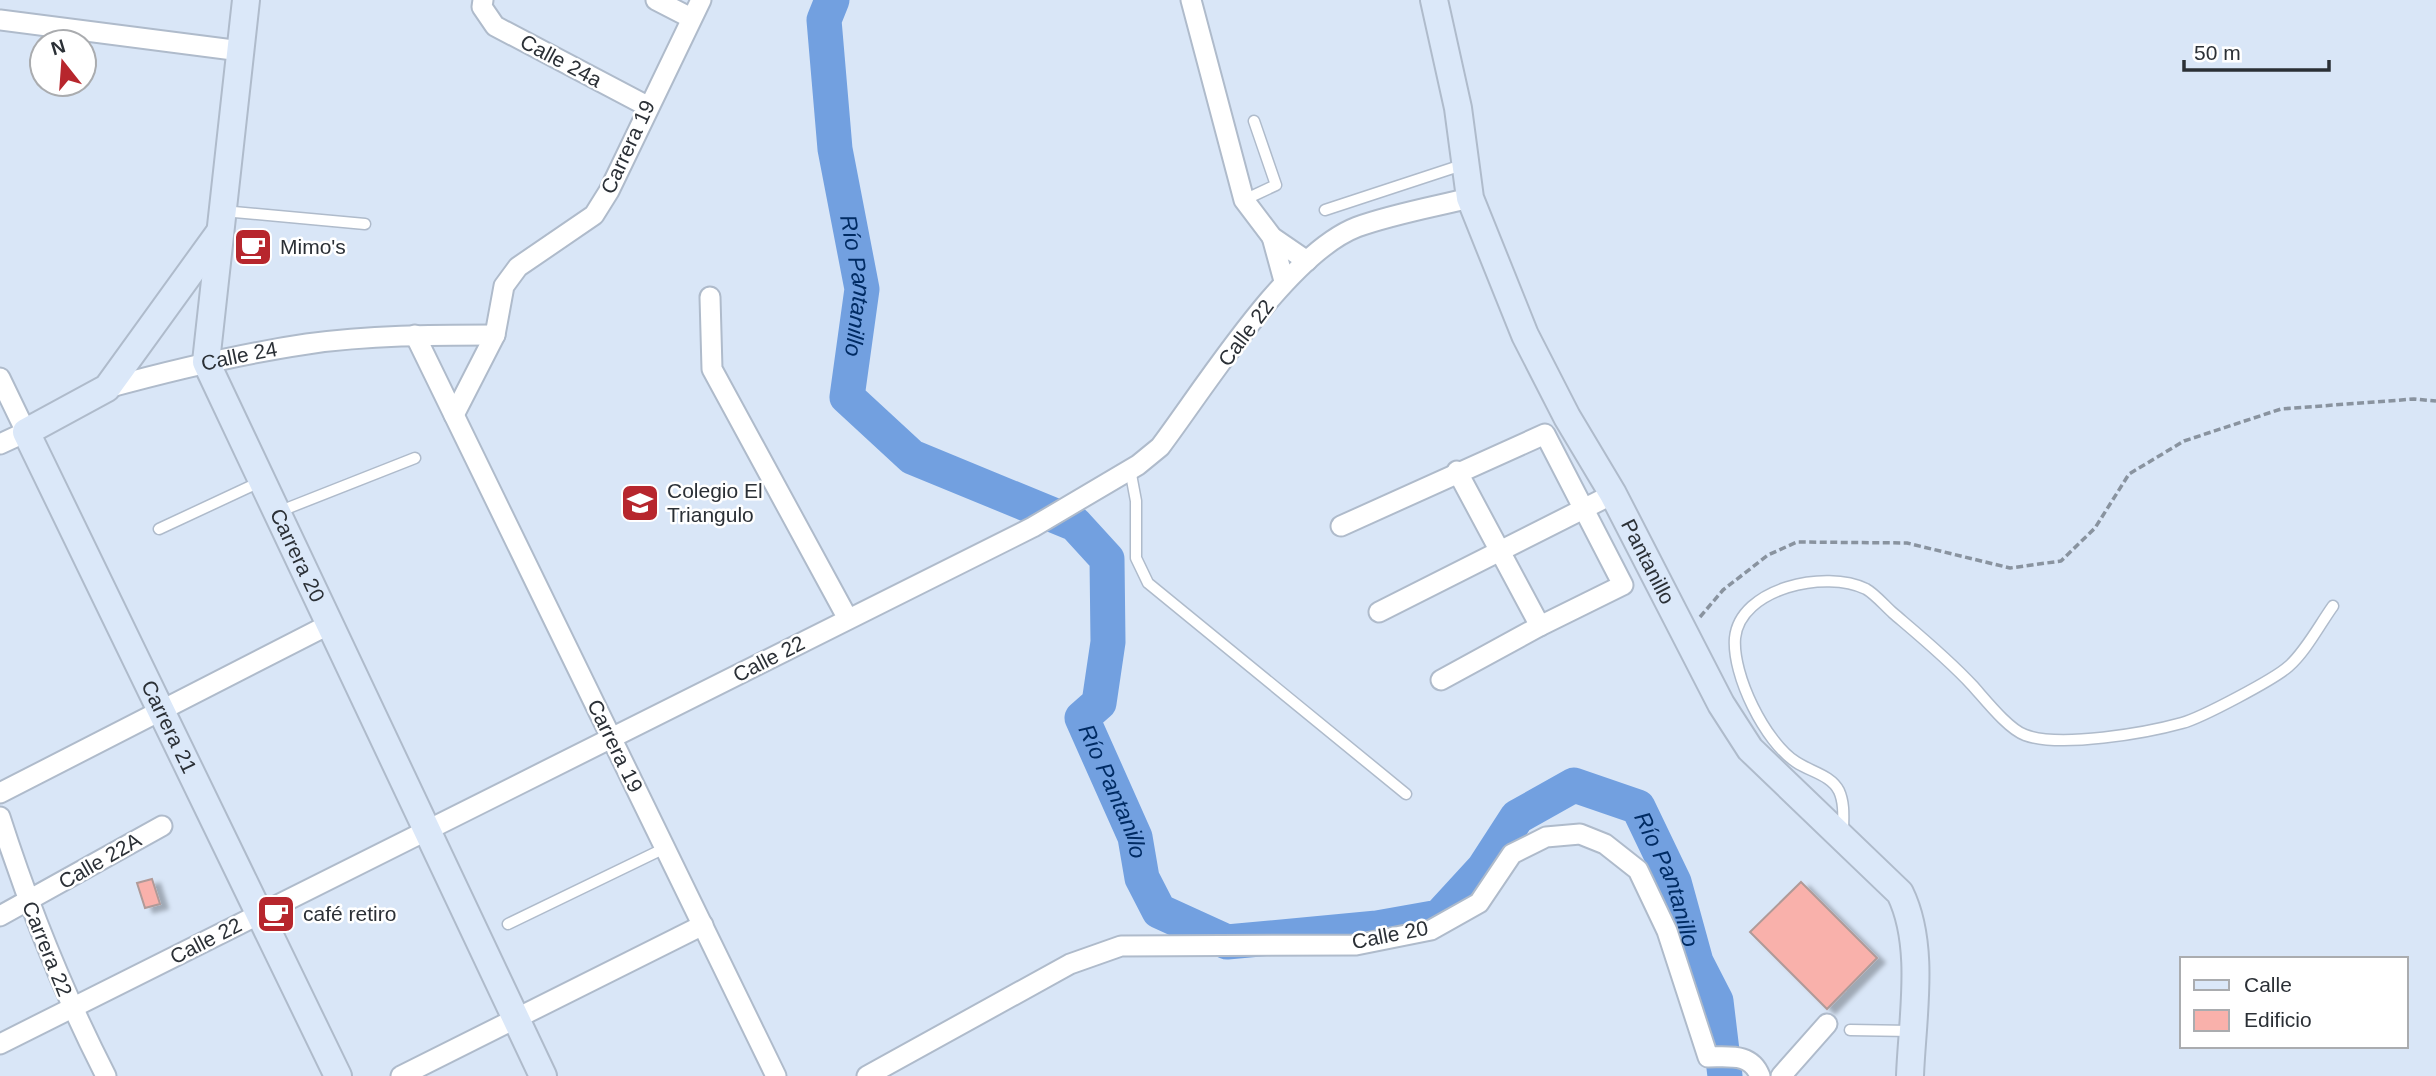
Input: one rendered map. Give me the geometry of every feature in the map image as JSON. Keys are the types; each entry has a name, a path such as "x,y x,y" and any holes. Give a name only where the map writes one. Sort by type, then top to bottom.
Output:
{"main road":[{"path":"206,362 246,0"},
{"name":"Pantanillo","path":"1434,0 1458,108 1470,198 1525,335 1567,417 1613,494 1721,704 1750,749 1900,893 1907,908 1913,948 1910,1076"},
{"path":"107,388 222,221"},
{"name":"Carrera 20","path":"206,362 542,1076"},
{"name":"Calle 24","path":"26,432 107,388"},
{"name":"Carrera 21","path":"26,432 338,1076"}],"street":[{"path":"656,0 691,18"},
{"name":"Carrera 19","path":"454,415 495,335 504,286 518,267 594,215 609,191 647,106 701,0"},
{"path":"1191,0 1244,200 1272,237 1307,261"},
{"name":"Calle 24a","path":"482,3 495,26 647,106"},
{"path":"0,20 241,51"},
{"name":"Calle 22","path":"0,1044 1033,527 1130,469 1160,447 1284,281 1307,261 1356,228 1470,198"},
{"path":"1272,237 1284,281"},
{"path":"710,297 712,369 848,619"},
{"name":"Carrera 19","path":"415,335 776,1076"},
{"name":"Calle 24","path":"107,388 206,362 310,344 415,335 495,335"},
{"name":"Carrera 21","path":"0,378 26,432"},
{"name":"Calle 24","path":"0,444 26,432"},
{"path":"1341,526 1457,471 1545,434 1623,585 1539,626 1441,680"},
{"path":"1457,471 1539,626"},
{"path":"1379,612 1613,494"},
{"path":"0,793 330,624"},
{"name":"Carrera 22","path":"0,817 27,902 72,1008 106,1076"},
{"name":"Calle 22A","path":"0,916 162,826"},
{"name":"Calle 20","path":"867,1076 1070,964 1121,946 1356,945 1431,930 1479,903 1512,854 1546,837 1580,834 1605,844 1638,870 1667,931 1708,1056 1745,1058 1752,1062 1760,1076"},
{"path":"401,1076 703,925"},
{"path":"1781,1076 1827,1024"}],"lane":[{"path":"1244,200 1276,185 1254,121"},
{"path":"1325,210 1466,164"},
{"path":"222,221 365,224"},
{"path":"278,512 415,458"},
{"path":"1130,469 1136,502 1136,558 1148,583 1406,794"},
{"path":"159,529 263,481"},
{"path":"1844,842 1843,800 1839,789 1832,781 1795,761 1776,742 1751,702 1735,662 1735,636 1741,615 1755,601 1802,584 1826,579 1866,589 1958,670 1996,712 2024,735 2053,740 2087,740 2183,723 2212,710 2290,666 2333,606"},
{"path":"508,924 665,848"},
{"path":"1850,1030 1912,1031"}],"path":[{"path":"1686,634 1723,590 1768,555 1797,542 1907,543 2010,568 2061,561 2095,528 2129,474 2184,442 2281,409 2414,399 2436,401"}],"building":[{"path":"152,879 160,904 145,908 137,883"},
{"path":"1801,882 1877,958 1827,1009 1750,932"}],"waterway":[{"name":"Río Pantanillo","path":"832,0 824,20 835,149 862,289 847,397 912,457 1075,524 1107,559 1108,642 1099,703 1082,718 1135,837 1142,878 1159,911 1227,942 1377,928 1439,917 1484,868 1517,817 1574,785 1638,807 1674,882 1696,962 1716,1001 1725,1076"}],"place":[{"name":"Mimo's","path":"253,247"},
{"name":"Colegio El Triangulo","path":"640,503"},
{"name":"café retiro","path":"276,914"}]}
